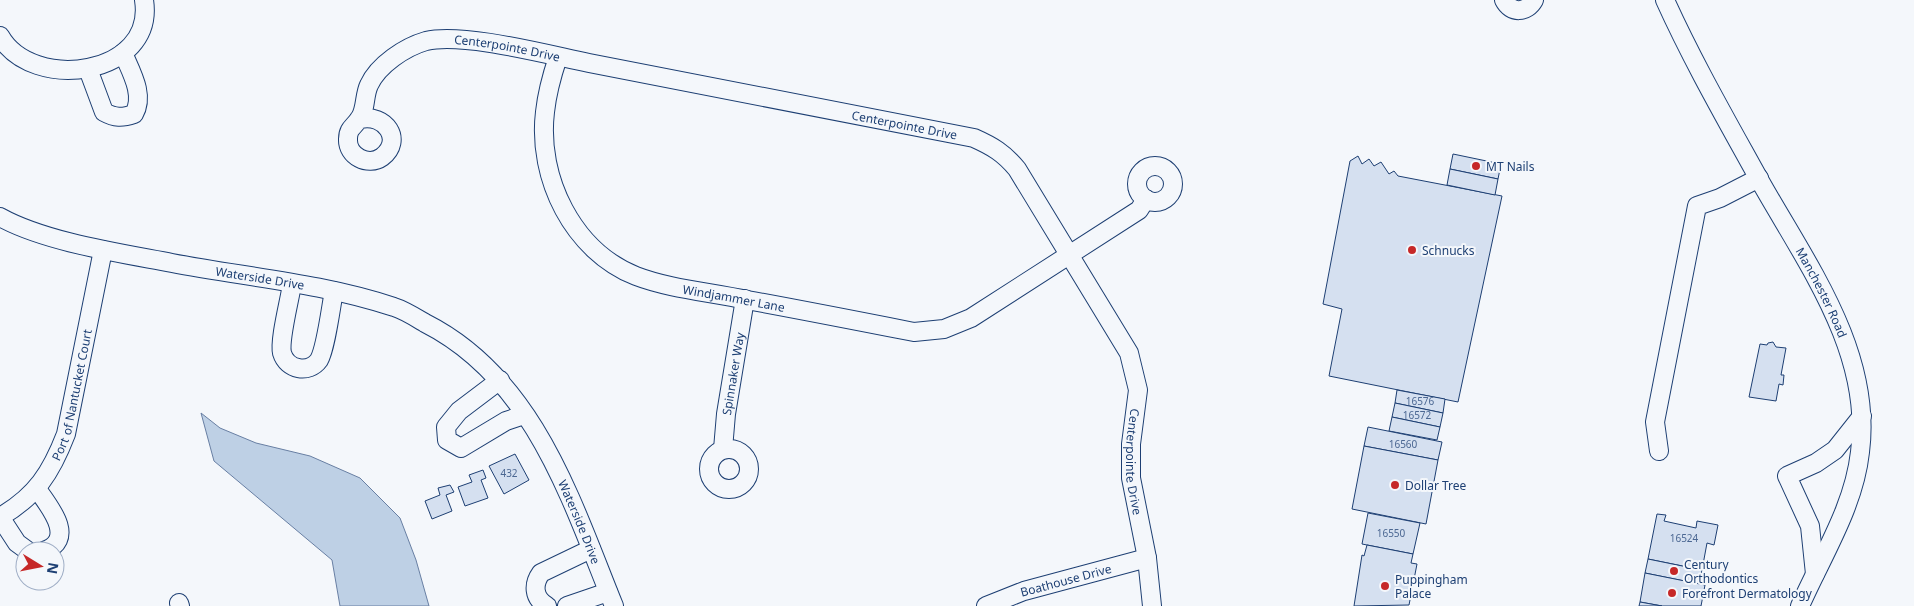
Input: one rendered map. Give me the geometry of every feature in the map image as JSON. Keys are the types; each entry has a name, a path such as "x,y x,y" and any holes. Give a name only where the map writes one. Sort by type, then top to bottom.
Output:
{"street":[{"path":"0,36 12,51 44,66 62,69 99,67 123,53 137,38 146,14 145,0 136,0"},
{"path":"1504,0 1509,8 1520,11 1530,6 1534,0"},
{"name":"Manchester Road","path":"1665,0 1758,178 1830,304 1855,376 1862,416 1860,453 1852,493 1800,606"},
{"name":"Centerpointe Drive","path":"360,119 369,85 381,68 409,48 445,38 462,39 558,57 974,138 992,146 1006,156 1017,169 1068,256 1129,353 1138,390 1131,444 1131,478 1146,558 1152,606"},
{"path":"88,69 104,112 114,117 123,118 134,114 139,106 139,95 123,53"},
{"name":"Windjammer Lane","path":"558,57 544,113 546,149 552,181 561,204 579,234 597,253 636,276 661,283 914,332 944,329 971,318 1068,256 1139,210 1146,199"},
{"path":"1659,451 1654,422 1697,206 1720,198 1758,178"},
{"name":"Waterside Drive","path":"0,217 33,231 103,250 334,291 395,307 446,333 485,364 500,380 553,459 611,599"},
{"name":"Port of Nantucket Court","path":"0,517 18,506 48,476 66,434 103,250"},
{"path":"292,284 282,352 289,364 299,369 313,366 321,355 334,291"},
{"name":"Spinnaker Way","path":"724,449 726,414 745,299"},
{"path":"500,380 459,411 446,426 447,440 461,448 506,421 524,415"},
{"path":"1815,574 1810,526 1787,476 1816,463 1835,450 1862,416"},
{"path":"37,489 58,519 60,528 57,541"},
{"path":"0,517 16,541"},
{"path":"547,606 538,599 536,592 537,579 541,573 591,549"},
{"name":"Boathouse Drive","path":"986,606 1024,591 1146,558"},
{"path":"567,606 611,599"}],"water":[{"path":"201,413 220,428 256,443 310,456 360,478 400,518 416,560 429,606 340,606 332,560 214,461"}],"building":[{"name":"MT Nails","path":"1453,154 1501,164 1498,179 1450,169"},
{"name":"Schnucks","path":"1358,156 1362,164 1369,159 1374,166 1381,162 1389,174 1394,171 1398,176 1502,196 1458,402 1329,376 1342,309 1323,304 1350,161"},
{"path":"1450,169 1498,179 1495,195 1447,185"},
{"path":"1773,342 1776,347 1786,348 1781,375 1784,375 1783,385 1779,384 1776,401 1749,397 1760,344 1767,345"},
{"path":"1397,390 1445,399 1443,413 1395,403"},
{"path":"1395,403 1443,413 1440,427 1392,417"},
{"path":"1392,417 1440,427 1437,440 1389,431"},
{"path":"1368,427 1442,442 1438,460 1364,446"},
{"name":"Dollar Tree","path":"1364,446 1438,460 1426,524 1352,509"},
{"path":"515,454 529,480 504,494 489,466"},
{"path":"483,470 486,478 481,480 488,498 465,506 458,487 472,482 469,475"},
{"path":"450,485 454,492 446,495 452,511 432,519 425,501 440,495 438,488"},
{"path":"1368,513 1420,523 1413,554 1362,544"},
{"path":"1657,514 1666,515 1664,521 1696,528 1697,521 1718,525 1714,545 1707,543 1702,570 1648,559"},
{"name":"Puppingham Palace","path":"1367,545 1413,554 1411,563 1417,564 1409,605 1354,606 1362,555 1364,556"},
{"name":"Century Orthodontics","path":"1648,559 1702,570 1699,584 1645,573"},
{"name":"Forefront Dermatology","path":"1645,573 1705,585 1701,606 1662,606 1640,602"},
{"path":"1640,602 1662,606 1639,606"}],"place":[{"name":"MT Nails","path":"1476,166"},
{"name":"Schnucks","path":"1412,250"},
{"name":"Dollar Tree","path":"1395,485"},
{"name":"Century Orthodontics","path":"1674,571"},
{"name":"Puppingham Palace","path":"1385,586"},
{"name":"Forefront Dermatology","path":"1672,593"}]}
